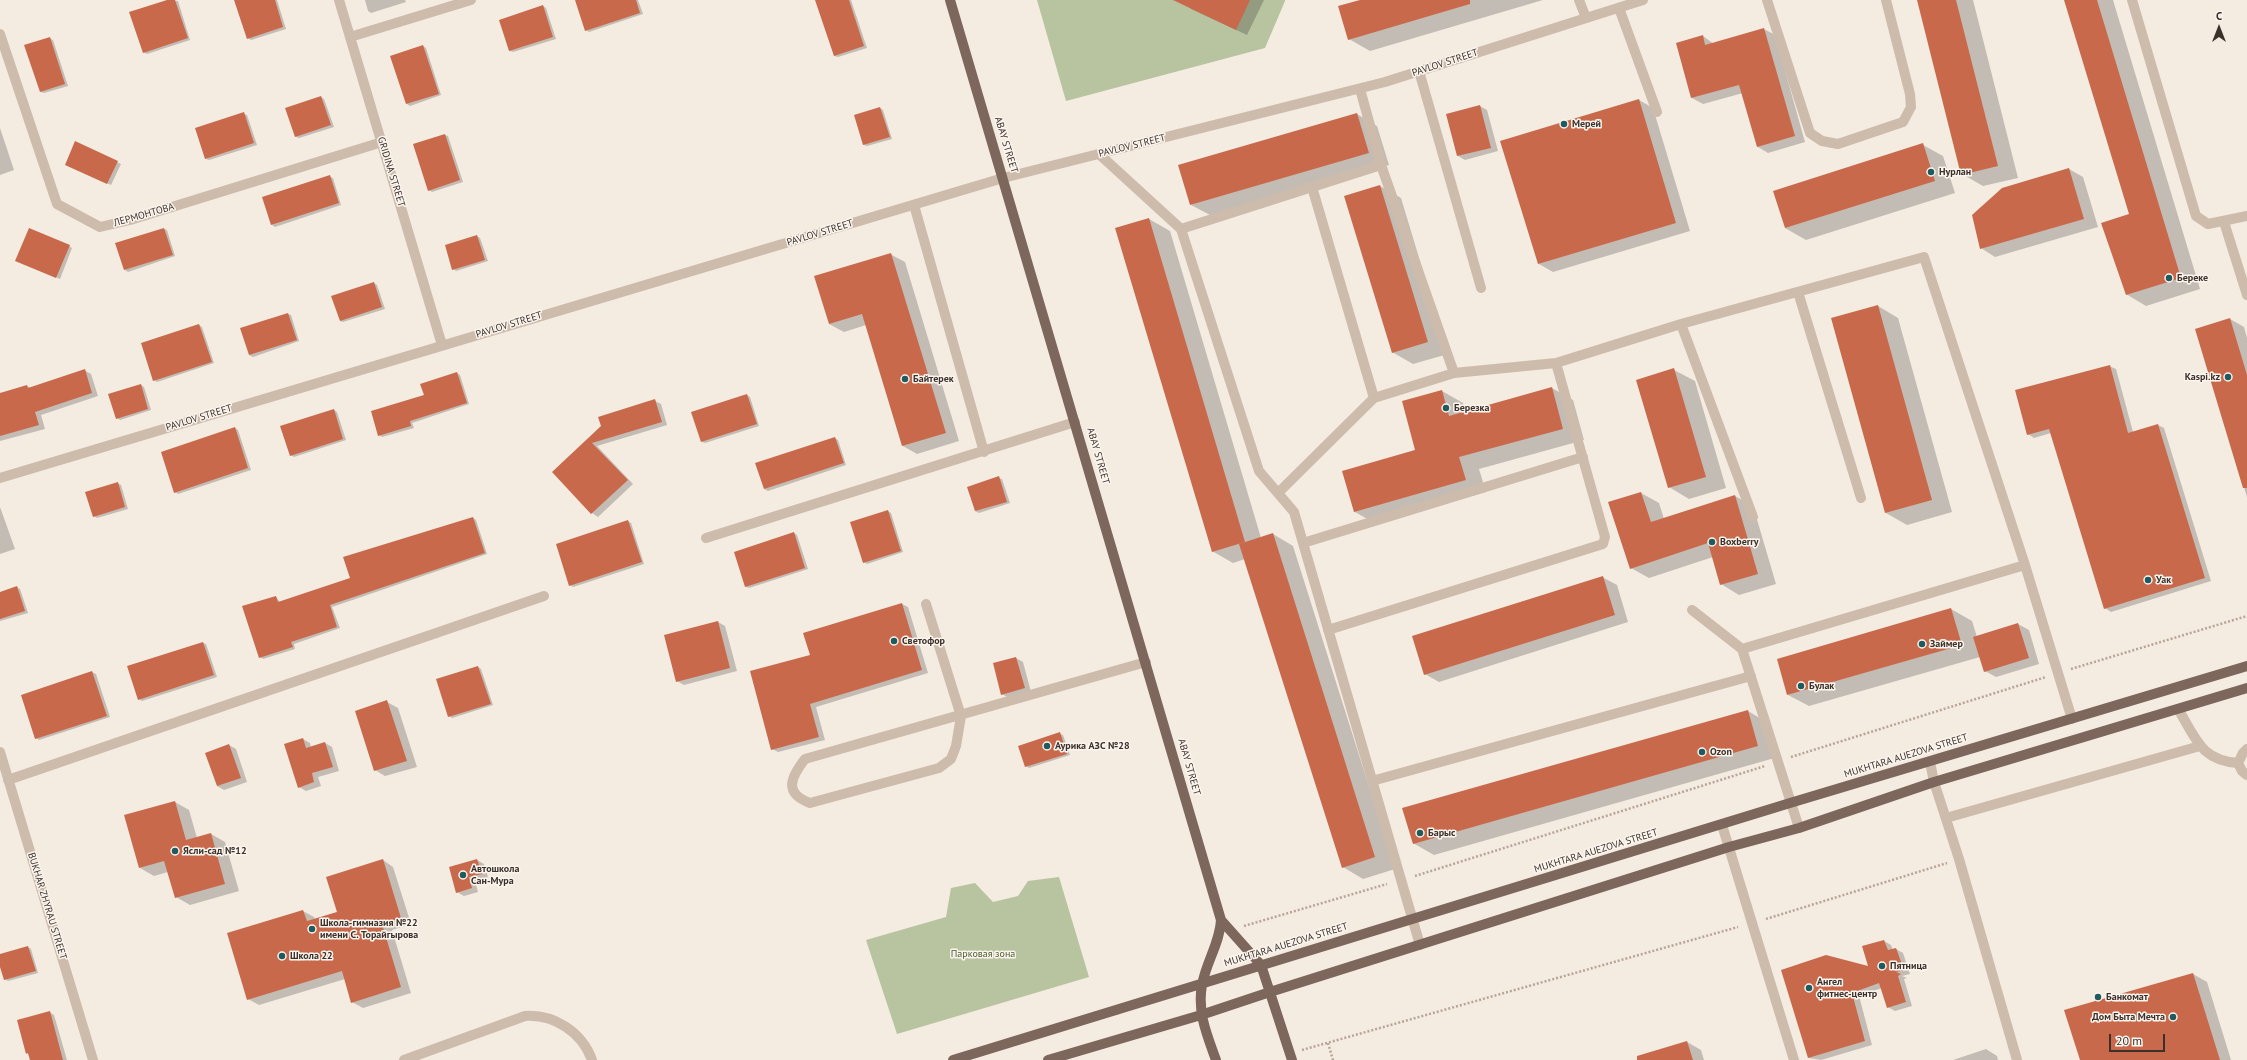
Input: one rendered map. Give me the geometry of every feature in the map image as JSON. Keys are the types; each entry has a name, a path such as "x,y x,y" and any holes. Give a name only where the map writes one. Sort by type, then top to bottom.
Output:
{"main road":[{"name":"ABAY STREET","path":"950,0 1221,920 1220,933 1202,984 1201,1015 1216,1060"},
{"name":"MUKHTARA AUEZOVA STREET","path":"953,1060 1790,803 2247,666"},
{"path":"1048,1060 1201,1015 1729,847 1799,828 1934,782 2247,688"},
{"path":"1221,920 1232,930 1261,965 1291,1057"}],"street":[{"name":"GRIDINA STREET","path":"339,0 442,344"},
{"path":"350,37 471,0"},
{"path":"1579,0 1586,18"},
{"name":"PAVLOV STREET","path":"0,478 442,344 1003,178 1360,89 1644,0"},
{"path":"1767,0 1810,133 1822,141 1838,144 1903,122 1911,108 1910,94 1886,0"},
{"path":"2132,0 2196,216 2208,224 2224,222 2247,216"},
{"path":"1619,8 1657,112"},
{"name":"ЛЕРМОНТОВА","path":"0,34 57,204 100,227 130,220 382,142"},
{"path":"1419,71 1481,288"},
{"path":"1360,89 1381,165 1454,373"},
{"path":"1098,154 1181,229 1259,470 1294,512 1420,945"},
{"path":"1181,229 1381,165"},
{"path":"1312,187 1374,398"},
{"path":"914,205 984,452"},
{"path":"2224,222 2247,295"},
{"path":"1278,493 1374,398 1454,373 1556,363 1681,324 1924,257 2025,564 2072,719"},
{"path":"1798,292 1861,498"},
{"path":"1681,324 1753,517"},
{"path":"1328,630 1603,544 1605,537 1556,363"},
{"path":"706,538 984,452 1075,422"},
{"path":"1303,542 1583,457"},
{"path":"1742,649 2025,564"},
{"path":"8,780 544,596"},
{"path":"926,604 961,716 956,746 950,759 939,768 810,803 799,799 792,789 793,775 805,759 961,716 1146,662"},
{"path":"1692,610 1742,649 1799,828"},
{"path":"1372,780 1751,676"},
{"path":"2178,708 2205,753 2213,758 2238,763"},
{"path":"1946,818 2200,746"},
{"path":"2247,749 2242,753 2238,763 2242,771 2247,775"},
{"name":"BUKHAR ZHYRAU STREET","path":"0,752 93,1060"},
{"path":"1930,762 1934,782 1959,859 2017,1060"},
{"path":"1722,825 1794,1060"},
{"path":"404,1060 525,1016 539,1015 553,1020 579,1037 587,1047 592,1060"}],"path":[{"path":"1232,930 1400,880 2058,673 2247,616"},
{"path":"1291,1057 1328,1043 1751,923 1959,859"},
{"path":"1328,1043 1333,1060"}],"green space":[{"path":"1037,0 1285,1 1265,48 1066,101"},
{"name":"Парковая зона","path":"1059,877 1089,977 897,1034 866,940 946,917 951,888 975,883 993,902 1018,896 1028,881"}],"building":[{"path":"167,0 175,0 188,38 143,53 129,12"},
{"path":"234,0 275,0 283,27 247,39"},
{"path":"575,0 636,0 640,13 585,31"},
{"path":"815,0 849,0 864,46 834,56"},
{"path":"1173,0 1250,0 1236,30"},
{"path":"1360,0 1470,0 1470,4 1348,40 1338,6"},
{"path":"1917,0 1956,0 1998,166 1961,175"},
{"path":"2064,0 2097,0 2181,278 2126,295 2101,223 2129,214"},
{"path":"543,5 553,37 509,51 499,20"},
{"path":"1764,28 1795,136 1757,147 1739,85 1691,98 1676,43 1703,35 1705,45"},
{"path":"50,37 65,84 40,92 24,45"},
{"path":"423,45 439,94 406,104 390,56"},
{"path":"321,96 331,125 295,137 285,108"},
{"path":"1639,99 1676,223 1538,264 1500,141"},
{"path":"1480,105 1491,148 1457,156 1446,114"},
{"path":"880,107 890,137 863,145 854,115"},
{"path":"244,112 254,143 205,159 195,128"},
{"path":"1357,113 1369,153 1190,205 1178,165"},
{"path":"445,134 460,180 428,191 413,144"},
{"path":"75,141 118,161 107,184 65,165"},
{"path":"1923,143 1935,181 1785,228 1773,191"},
{"path":"2069,168 2084,219 1980,249 1972,215 2002,188"},
{"path":"330,175 339,203 271,225 262,197"},
{"path":"1380,185 1428,342 1392,353 1344,196"},
{"path":"1149,218 1245,542 1212,552 1115,228"},
{"path":"29,228 70,245 56,278 15,261"},
{"path":"164,228 173,255 124,270 115,243"},
{"path":"477,235 485,260 452,270 445,245"},
{"name":"Байтерек","path":"891,253 946,433 902,446 862,314 829,324 814,276"},
{"path":"374,282 382,307 340,321 331,296"},
{"path":"1878,305 1932,500 1885,513 1831,318"},
{"path":"288,313 297,340 249,355 240,328"},
{"path":"2230,318 2247,375 2247,488 2243,488 2195,329"},
{"path":"199,324 212,362 153,381 141,343"},
{"path":"2110,365 2128,433 2158,424 2205,578 2104,609 2049,429 2027,435 2015,390"},
{"path":"1674,368 1706,477 1668,488 1636,380"},
{"path":"85,369 92,393 35,412 39,425 0,436 0,393 27,385 28,388"},
{"path":"457,372 467,403 410,421 411,426 378,436 371,411 424,395 420,384"},
{"path":"141,384 148,409 116,419 108,394"},
{"path":"1552,387 1563,429 1459,457 1466,480 1354,512 1342,471 1415,450 1402,401 1442,390 1449,416"},
{"path":"747,394 757,424 701,442 691,412"},
{"path":"655,399 662,422 592,443 628,480 591,514 552,472 601,426 598,417"},
{"path":"334,409 343,439 290,456 280,426"},
{"path":"235,427 248,468 174,493 161,452"},
{"path":"835,437 844,463 764,489 755,463"},
{"path":"999,476 1007,502 975,511 967,487"},
{"path":"118,482 125,507 93,517 85,492"},
{"path":"1641,492 1651,522 1735,495 1758,574 1720,585 1708,543 1630,569 1608,502"},
{"path":"888,510 901,551 863,563 850,522"},
{"path":"473,517 485,553 330,605 337,627 291,642 293,647 259,658 242,606 276,596 278,602 350,578 343,557"},
{"path":"628,520 642,562 569,586 556,544"},
{"path":"794,532 805,568 745,587 734,552"},
{"path":"1273,533 1375,857 1342,868 1239,544"},
{"path":"1603,576 1615,615 1424,675 1412,636"},
{"path":"17,586 25,611 0,619 0,592"},
{"path":"902,603 922,670 810,704 819,737 771,750 750,671 810,655 803,633"},
{"path":"1951,608 1962,645 1787,695 1777,659"},
{"path":"718,621 730,668 676,682 664,635"},
{"path":"2018,623 2029,658 1984,672 1973,637"},
{"path":"203,642 214,675 138,700 127,666"},
{"path":"1016,657 1025,688 1001,695 993,663"},
{"path":"478,666 491,704 448,717 436,679"},
{"path":"92,671 107,716 35,739 21,695"},
{"path":"387,700 407,761 374,771 355,711"},
{"path":"1748,710 1758,746 1413,844 1402,808"},
{"path":"1060,732 1067,754 1025,767 1018,746"},
{"path":"303,738 306,748 325,742 333,767 312,773 314,782 298,788 284,744"},
{"path":"229,744 241,778 217,786 205,753"},
{"name":"Ясли-сад №12","path":"175,801 186,840 211,833 225,884 175,898 164,861 139,868 124,815"},
{"name":"Школа-гимназия №22 имени С. Торайгырова","path":"383,859 401,918 382,924 401,987 351,1003 342,971 247,1000 227,933 303,910 307,921 337,912 326,877"},
{"name":"Автошкола Сан-Мура","path":"477,859 482,874 469,877 472,888 456,893 449,867"},
{"path":"1884,940 1888,950 1896,948 1904,970 1896,972 1901,974 1898,976 1906,1002 1887,1008 1879,983 1852,993 1865,1041 1808,1058 1781,970 1826,955 1868,966 1862,946"},
{"path":"28,946 36,971 4,980 0,967 0,954"},
{"path":"2193,973 2220,1060 2080,1060 2064,1010"},
{"path":"50,1011 63,1060 30,1060 28,1053 26,1054 17,1020"},
{"path":"1687,1041 1693,1060 1637,1060 1637,1056"}],"place":[{"name":"Мерей","path":"1564,124"},
{"name":"Нурлан","path":"1931,172"},
{"name":"Береке","path":"2169,278"},
{"name":"Kaspi.kz","path":"2228,377"},
{"name":"Байтерек","path":"905,379"},
{"name":"Березка","path":"1446,408"},
{"name":"Boxberry","path":"1712,542"},
{"name":"Уак","path":"2148,580"},
{"name":"Светофор","path":"894,641"},
{"name":"Займер","path":"1922,644"},
{"name":"Булак","path":"1801,686"},
{"name":"Аурика АЗС №28","path":"1047,746"},
{"name":"Ozon","path":"1702,752"},
{"name":"Барыс","path":"1420,833"},
{"name":"Ясли-сад №12","path":"175,851"},
{"name":"Автошкола Сан-Мура","path":"463,875"},
{"name":"Школа-гимназия №22 имени С. Торайгырова","path":"312,929"},
{"name":"Школа 22","path":"282,956"},
{"name":"Пятница","path":"1882,966"},
{"name":"Ангел фитнес-центр","path":"1809,988"},
{"name":"Банкомат","path":"2098,997"},
{"name":"Дом Быта Мечта","path":"2173,1017"}]}
